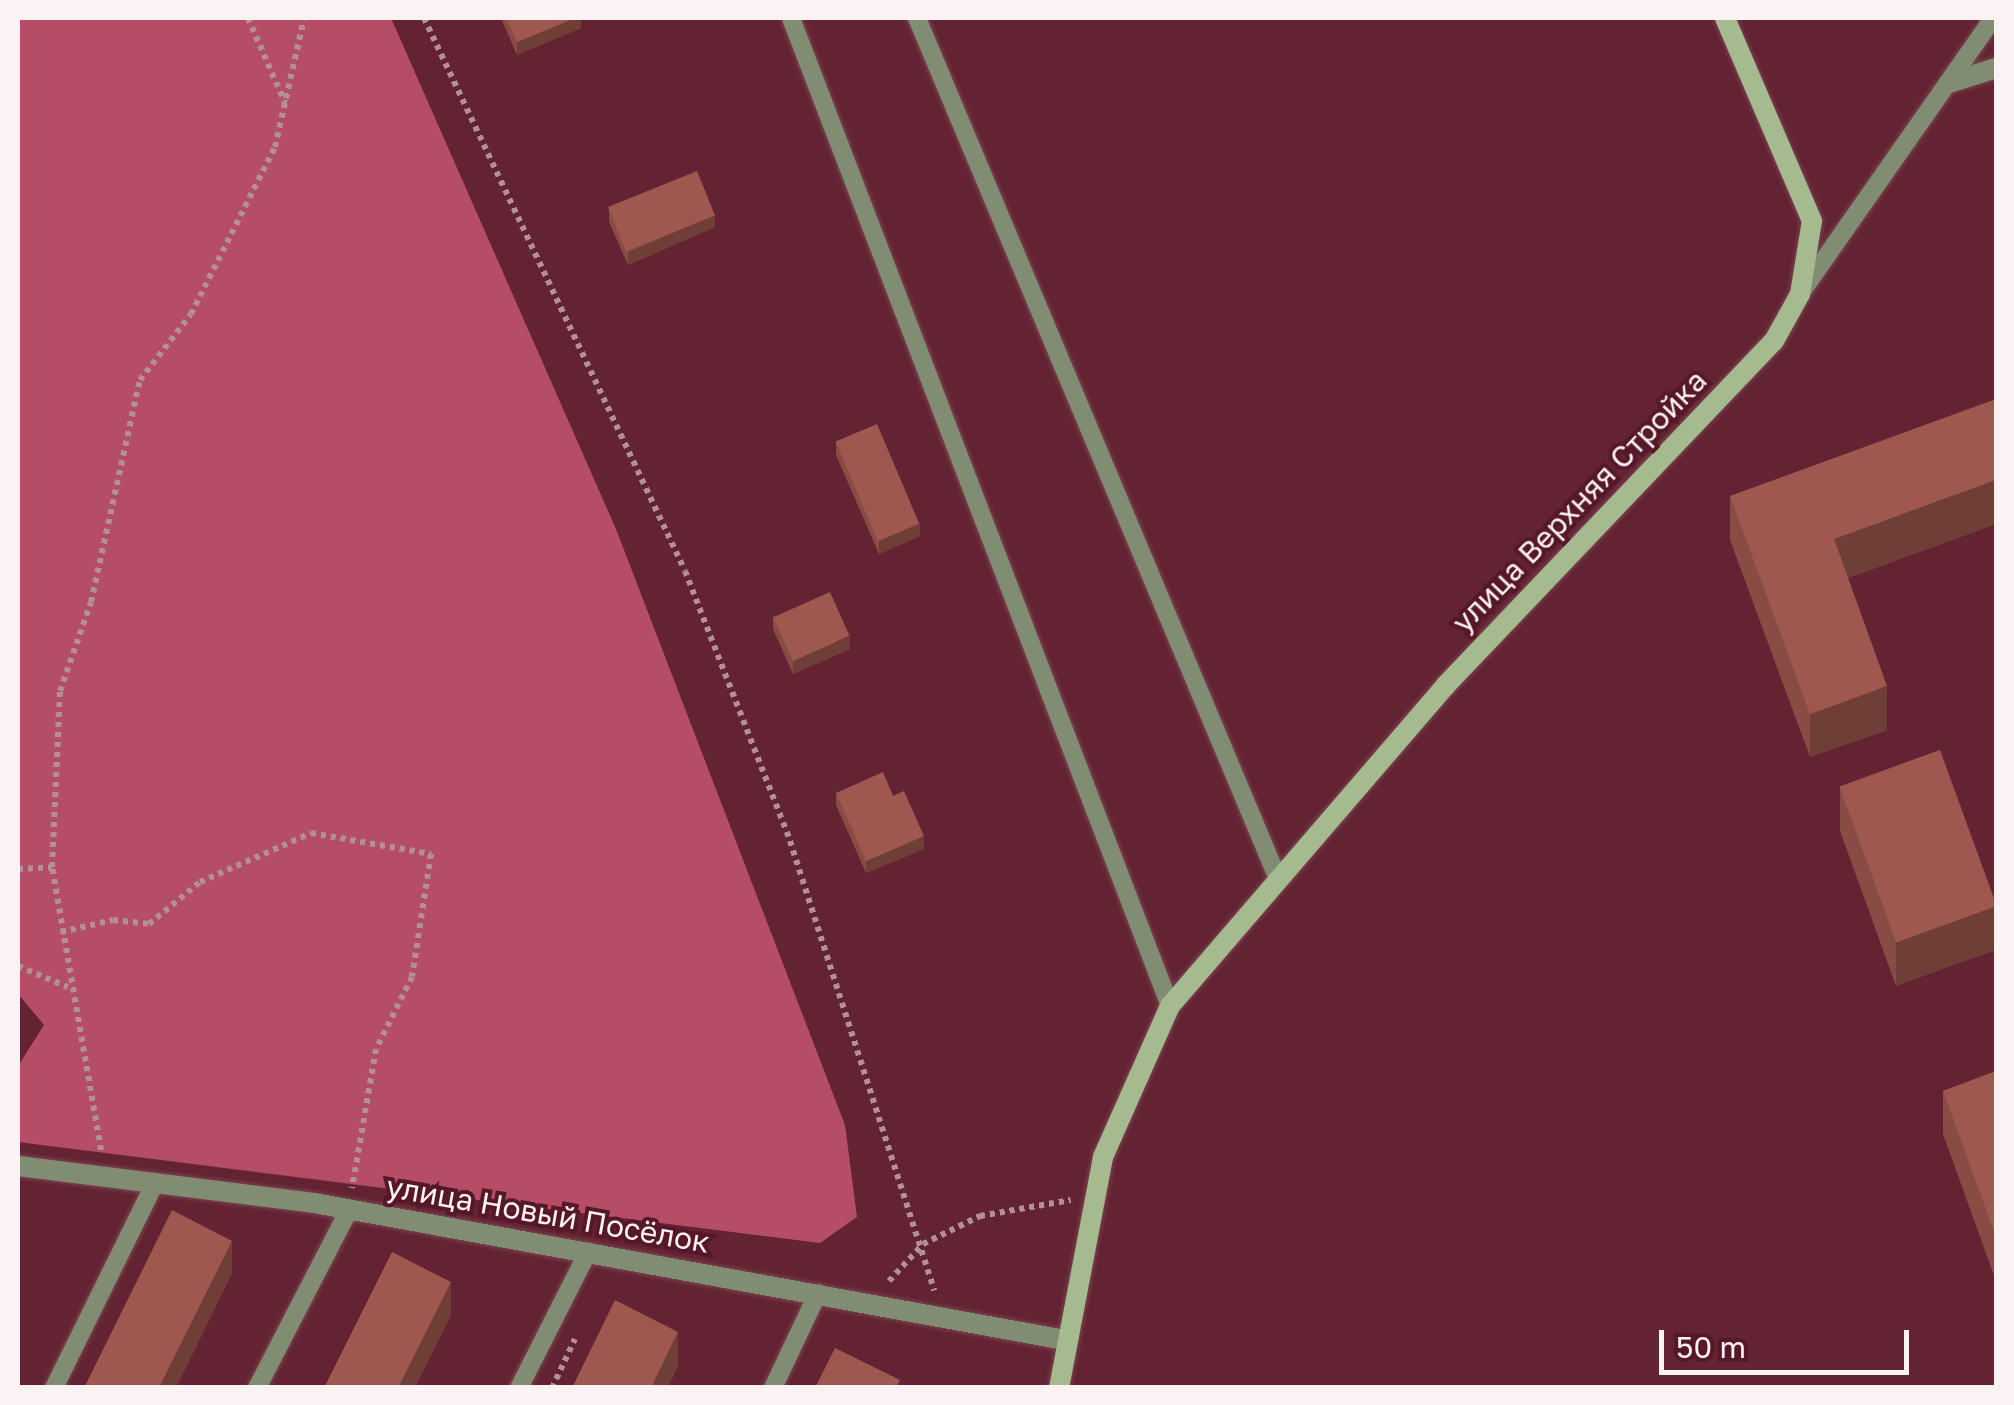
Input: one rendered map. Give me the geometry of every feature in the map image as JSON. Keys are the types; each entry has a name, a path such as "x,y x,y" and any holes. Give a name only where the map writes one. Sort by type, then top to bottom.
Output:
{"street":[{"name":"улица Верхняя Стройка","path":"1059,1388 1064,1340 1092,1197 1121,1105 1170,1006 1276,874 1774,341 1800,294 1812,221 1726,18"},
{"path":"1949,84 1996,68"},
{"name":"улица Новый Посёлок","path":"18,1166 349,1210 1064,1340"}],"lane":[{"path":"791,18 1170,1006"},
{"path":"917,18 1276,874"},
{"path":"1800,294 1993,18"},
{"path":"54,1388 156,1184"},
{"path":"258,1388 349,1210"},
{"path":"520,1388 588,1252"},
{"path":"773,1388 818,1293"}],"path":[{"path":"248,18 286,104"},
{"path":"108,1178 69,987 52,867 60,691 91,602 140,380 191,314 275,148 304,18"},
{"path":"424,18 685,572 790,840 924,1244 937,1316"},
{"path":"61,932 113,920 150,924 200,882 311,834 430,854 412,976 376,1050 349,1210"},
{"path":"18,869 52,867"},
{"path":"18,966 69,987"},
{"path":"876,1304 924,1244 980,1216 1092,1197"}],"shaded area":[{"path":"18,18 391,18 616,529 845,1125 857,1217 820,1243 18,1142 18,1066 44,1025 18,994"}],"building":[{"path":"506,18 575,18 517,42"},
{"path":"697,171 715,216 626,251 608,207"},
{"path":"1996,399 1996,480 1834,539 1887,686 1810,714 1730,496"},
{"path":"877,424 919,523 878,541 836,442"},
{"path":"830,592 850,636 793,661 773,617"},
{"path":"1940,750 1996,906 1896,943 1839,787"},
{"path":"883,772 893,796 904,791 924,836 866,861 836,793"},
{"path":"1996,1071 1996,1237 1943,1091"},
{"path":"172,1210 232,1241 159,1388 84,1388"},
{"path":"392,1252 451,1282 398,1388 324,1388"},
{"path":"615,1300 678,1332 651,1388 572,1388"},
{"path":"835,1348 900,1380 896,1388 815,1388"}]}
